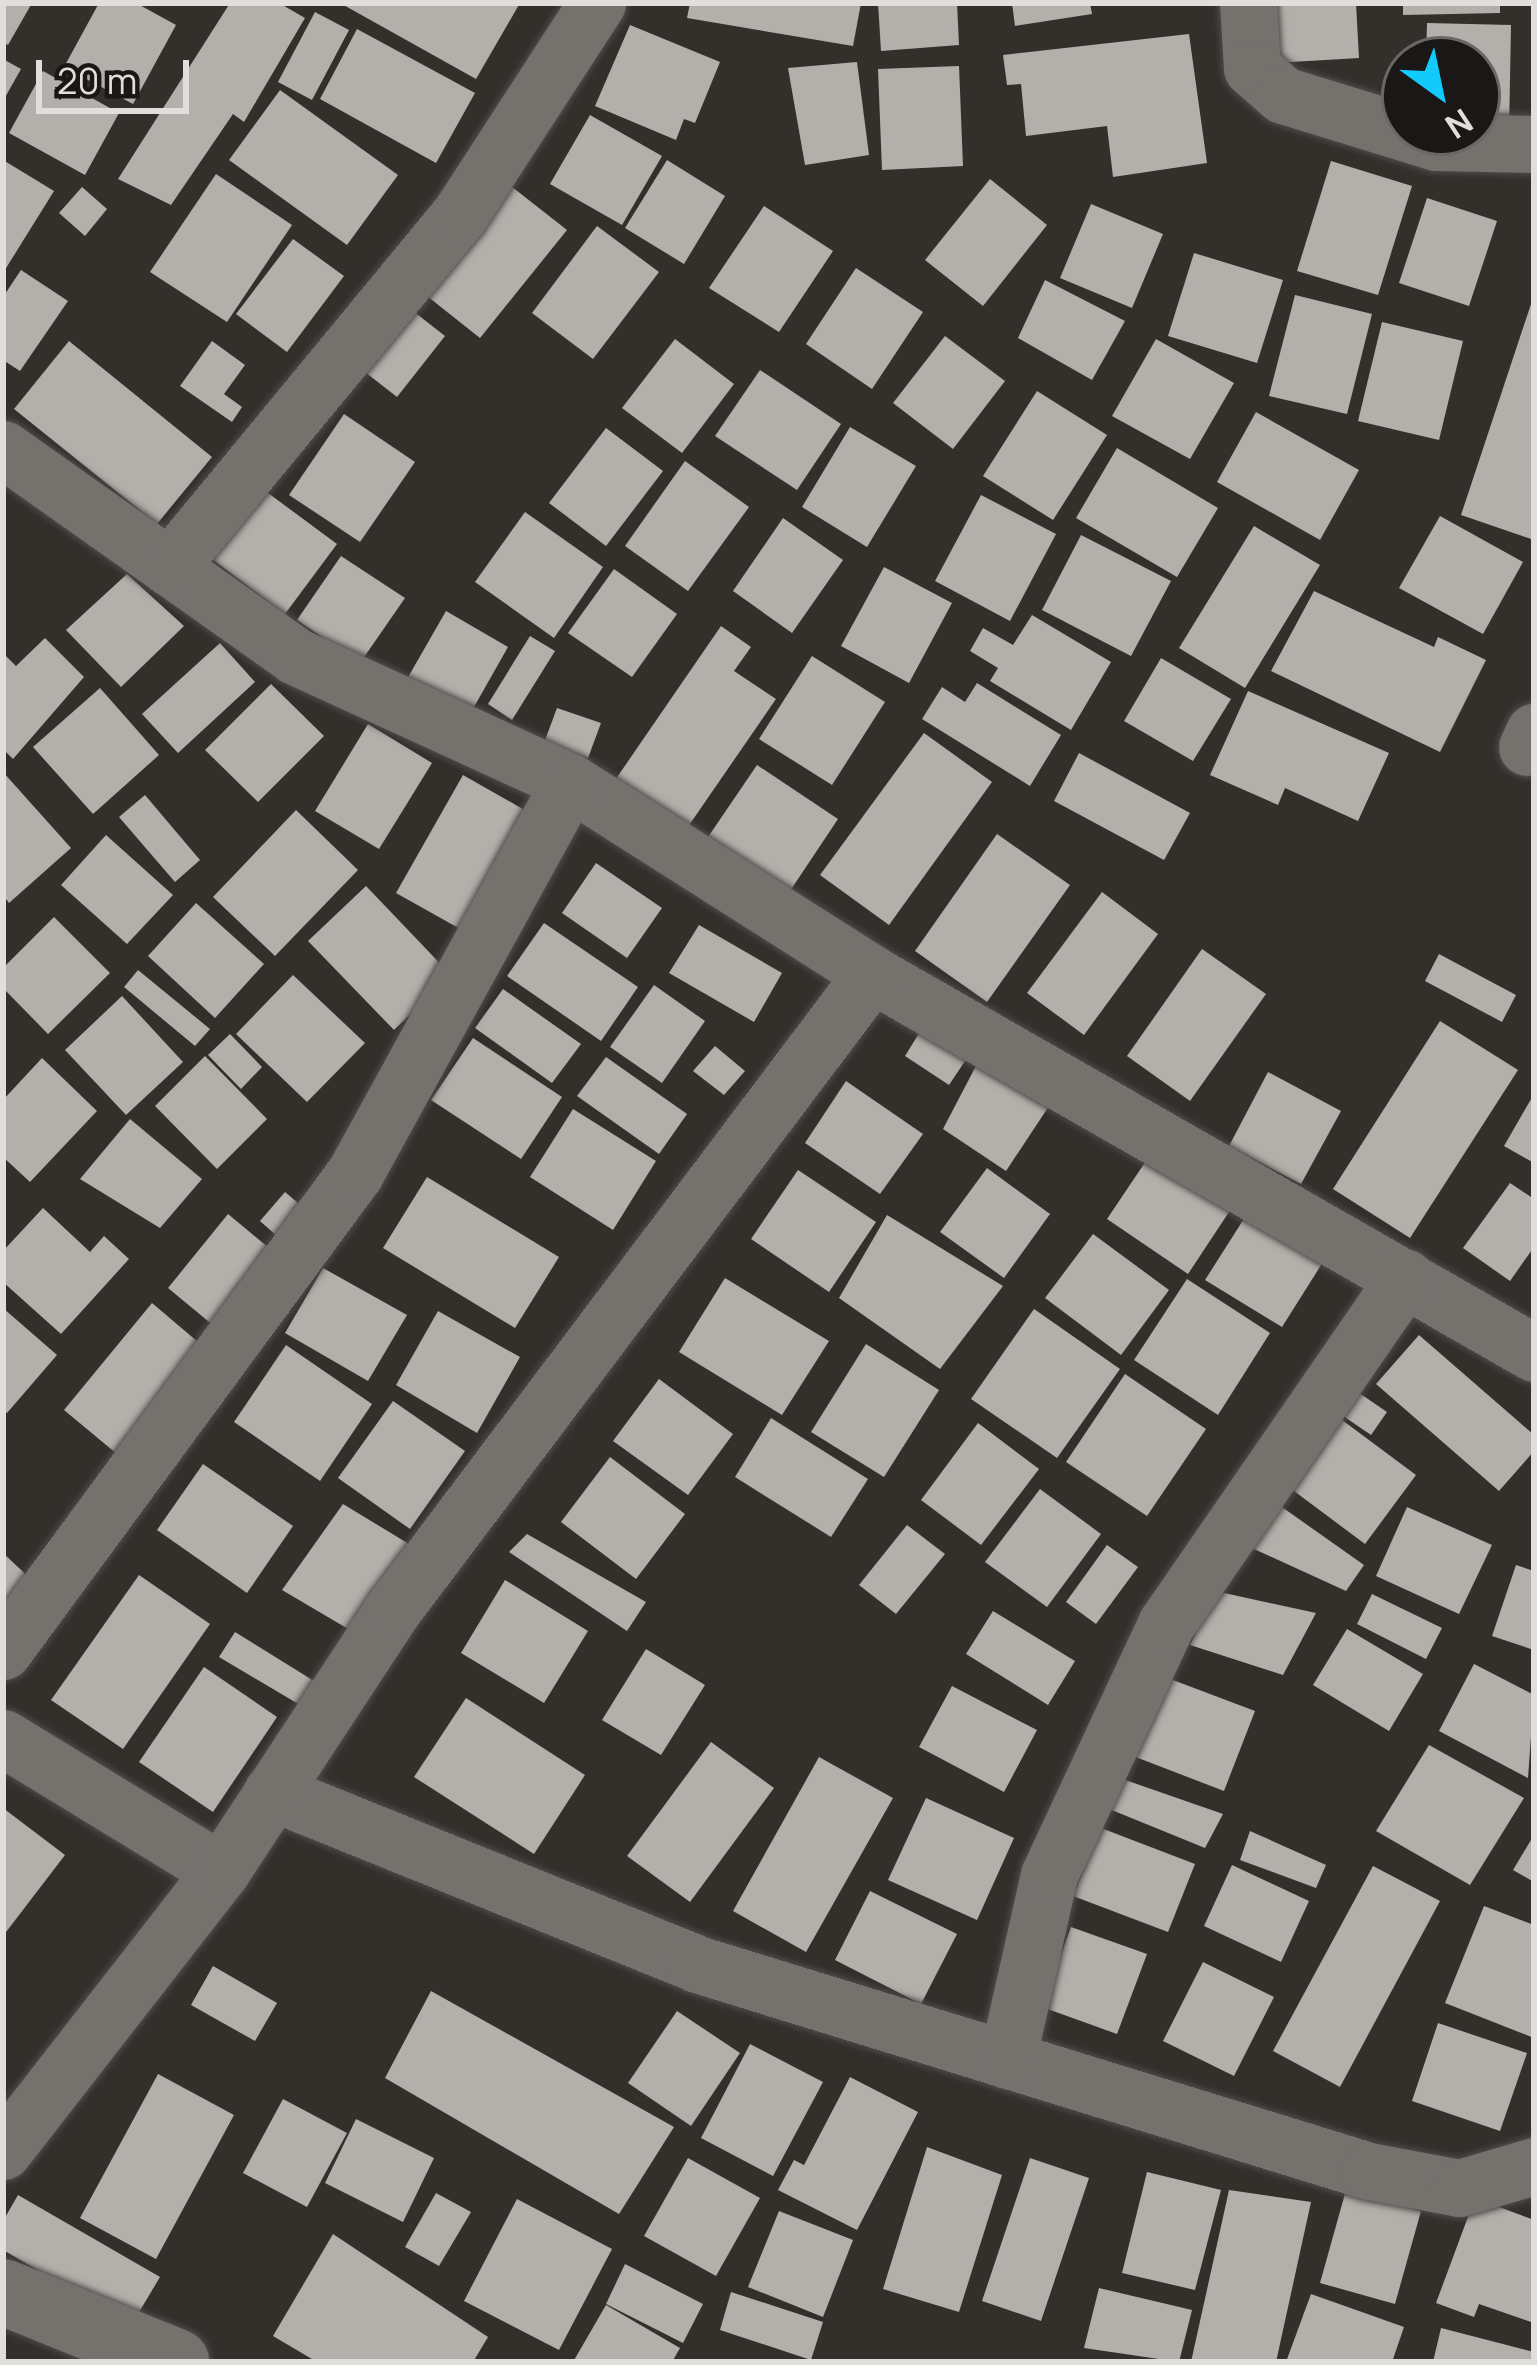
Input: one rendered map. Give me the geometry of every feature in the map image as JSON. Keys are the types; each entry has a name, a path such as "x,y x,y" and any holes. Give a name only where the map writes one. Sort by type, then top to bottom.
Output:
{"street":[{"path":"169,567 460,214 597,3"},
{"path":"1248,3 1252,68 1283,95 1436,142 1534,144"},
{"path":"3,449 295,656 570,782 872,974 1534,1353"},
{"path":"3,1651 355,1173 570,782"},
{"path":"3,2151 221,1871 394,1608 872,974"},
{"path":"1007,2060 1048,1875 1166,1624 1405,1277"},
{"path":"3,1738 221,1871"},
{"path":"272,1792 697,1964 1369,2171 1459,2188 1534,2166"},
{"path":"3,2292 169,2360"}],"building":[{"path":"3,3 32,3 8,45 3,42"},
{"path":"99,3 136,3 176,25 133,104 64,67"},
{"path":"230,3 279,3 305,18 244,122 233,114 171,205 118,179"},
{"path":"340,3 520,3 476,79"},
{"path":"690,3 861,3 853,46 687,18"},
{"path":"878,3 957,3 959,45 881,51"},
{"path":"1012,3 1090,3 1092,14 1015,26"},
{"path":"1271,3 1356,3 1359,58 1274,63"},
{"path":"1403,3 1500,3 1500,13 1403,15"},
{"path":"315,12 349,30 312,100 278,82"},
{"path":"1427,23 1511,25 1509,132 1501,132 1501,36 1427,36"},
{"path":"630,25 720,62 695,123 684,119 676,140 595,106"},
{"path":"357,29 475,93 436,163 320,99"},
{"path":"1189,34 1207,163 1113,177 1107,126 1026,136 1021,84 1007,85 1003,55"},
{"path":"3,59 21,69 3,101"},
{"path":"857,62 869,155 805,165 788,68"},
{"path":"959,66 963,166 882,170 878,69"},
{"path":"43,71 119,113 85,175 9,133"},
{"path":"280,90 398,175 347,245 229,160"},
{"path":"590,115 662,156 622,225 550,184"},
{"path":"3,160 54,191 3,273"},
{"path":"667,160 725,196 684,264 625,228"},
{"path":"1331,161 1412,186 1378,295 1297,271"},
{"path":"216,174 292,225 227,322 150,272"},
{"path":"990,179 1047,225 983,306 925,260"},
{"path":"507,183 567,230 480,338 422,292"},
{"path":"82,187 107,209 85,236 59,213"},
{"path":"1427,198 1497,221 1469,306 1399,283"},
{"path":"1091,204 1163,234 1132,308 1060,278"},
{"path":"764,206 833,251 779,332 709,288"},
{"path":"597,226 659,272 593,359 532,313"},
{"path":"293,239 344,276 287,352 236,314"},
{"path":"1194,253 1283,280 1257,363 1168,336"},
{"path":"856,268 923,312 872,389 806,344"},
{"path":"21,270 68,301 20,371 3,360 3,297"},
{"path":"1045,280 1125,321 1092,380 1018,338"},
{"path":"1295,295 1372,314 1347,414 1269,396"},
{"path":"1534,298 1534,540 1461,515"},
{"path":"413,311 445,336 397,397 365,372"},
{"path":"1382,322 1463,341 1439,440 1358,421"},
{"path":"945,336 1005,381 953,449 893,403"},
{"path":"675,339 734,384 682,453 622,408"},
{"path":"1156,339 1234,383 1190,459 1112,416"},
{"path":"69,341 212,457 157,524 14,409"},
{"path":"212,341 245,365 224,394 242,407 232,422 180,386"},
{"path":"760,370 841,424 797,490 715,436"},
{"path":"1037,391 1107,435 1053,520 983,476"},
{"path":"1256,412 1359,470 1320,540 1217,482"},
{"path":"344,414 415,462 360,542 289,495"},
{"path":"850,427 916,466 867,547 802,507"},
{"path":"606,428 663,471 606,546 549,503"},
{"path":"1117,448 1218,508 1177,577 1076,518"},
{"path":"685,461 749,507 688,591 625,546"},
{"path":"264,490 337,544 285,614 212,559"},
{"path":"981,495 1056,534 1010,621 935,581"},
{"path":"525,512 603,567 554,638 475,582"},
{"path":"1440,516 1523,562 1483,634 1399,588"},
{"path":"783,518 843,560 792,633 733,591"},
{"path":"1254,526 1320,565 1245,688 1179,648"},
{"path":"1081,535 1171,581 1131,656 1042,610"},
{"path":"341,556 405,598 360,663 297,620"},
{"path":"884,567 952,603 909,683 841,646"},
{"path":"614,569 677,614 632,677 568,633"},
{"path":"127,574 184,626 121,687 66,630"},
{"path":"1314,591 1434,647 1438,637 1486,660 1440,752 1271,671"},
{"path":"446,611 508,647 470,714 407,679"},
{"path":"1032,615 1111,662 1071,730 990,681 998,668 970,651 983,628 1013,645"},
{"path":"721,626 751,647 734,671 776,699 683,834 611,786"},
{"path":"530,636 555,651 512,720 488,704"},
{"path":"45,638 84,677 13,759 3,749 3,653 16,666"},
{"path":"220,643 255,682 178,753 142,714"},
{"path":"812,656 885,702 832,785 759,739"},
{"path":"1161,658 1231,699 1193,761 1124,721"},
{"path":"977,683 1061,735 1030,786 922,719 942,687 965,702"},
{"path":"271,684 324,736 258,802 205,750"},
{"path":"100,688 159,755 93,814 33,747"},
{"path":"1248,691 1389,753 1358,821 1285,788 1278,805 1210,775"},
{"path":"557,708 601,723 588,758 544,743"},
{"path":"368,724 432,763 379,849 315,811"},
{"path":"924,733 992,782 889,925 820,875"},
{"path":"1079,753 1190,813 1164,860 1054,801"},
{"path":"757,765 838,819 788,894 706,840"},
{"path":"3,772 71,848 9,903 3,895"},
{"path":"463,775 528,812 462,930 396,893"},
{"path":"145,795 200,860 175,882 119,817"},
{"path":"296,810 358,870 275,956 213,897"},
{"path":"997,834 1070,885 987,1002 915,951"},
{"path":"106,835 173,895 127,944 61,885"},
{"path":"596,863 662,908 627,958 562,913"},
{"path":"366,886 451,975 394,1030 308,941"},
{"path":"1102,892 1158,934 1084,1035 1027,993"},
{"path":"196,903 264,964 215,1018 148,956"},
{"path":"54,917 110,973 48,1034 3,988 3,968"},
{"path":"544,923 638,987 601,1041 507,976"},
{"path":"699,925 782,973 754,1022 669,973"},
{"path":"1202,949 1266,994 1190,1101 1127,1056"},
{"path":"1439,954 1516,995 1502,1022 1425,981"},
{"path":"138,970 210,1029 195,1046 124,987"},
{"path":"293,975 365,1043 307,1102 236,1034"},
{"path":"654,985 705,1021 662,1083 610,1047"},
{"path":"503,989 581,1044 552,1083 475,1028"},
{"path":"122,996 183,1062 126,1115 65,1050"},
{"path":"1440,1021 1518,1070 1410,1238 1333,1189"},
{"path":"926,1022 971,1052 949,1085 905,1056"},
{"path":"230,1034 262,1067 241,1089 208,1055"},
{"path":"473,1038 562,1097 521,1159 431,1100"},
{"path":"715,1046 745,1071 724,1095 693,1071"},
{"path":"205,1056 267,1119 217,1169 155,1106"},
{"path":"606,1057 687,1114 659,1154 577,1096"},
{"path":"42,1058 97,1111 30,1182 3,1157 3,1100"},
{"path":"978,1062 1049,1106 1006,1171 943,1129"},
{"path":"1268,1072 1341,1111 1301,1184 1229,1146"},
{"path":"846,1081 923,1134 880,1194 805,1143"},
{"path":"1534,1094 1534,1163 1504,1146"},
{"path":"573,1109 656,1161 613,1230 530,1177"},
{"path":"130,1119 202,1179 160,1228 80,1179"},
{"path":"1150,1155 1231,1209 1188,1274 1107,1219"},
{"path":"987,1168 1050,1214 1004,1278 940,1232"},
{"path":"798,1170 876,1222 829,1292 751,1239"},
{"path":"427,1177 559,1257 515,1328 383,1248"},
{"path":"1510,1183 1534,1199 1534,1247 1510,1281 1463,1248"},
{"path":"285,1192 311,1214 286,1244 260,1221"},
{"path":"43,1208 90,1252 104,1236 129,1259 61,1334 3,1282 3,1251"},
{"path":"228,1214 281,1258 220,1331 168,1288"},
{"path":"1247,1214 1323,1262 1282,1327 1205,1280"},
{"path":"887,1215 1003,1286 940,1369 839,1298"},
{"path":"1093,1234 1169,1290 1121,1355 1045,1298"},
{"path":"323,1268 407,1315 368,1381 285,1333"},
{"path":"725,1278 829,1341 782,1415 679,1352"},
{"path":"1187,1279 1270,1333 1218,1415 1134,1360"},
{"path":"152,1303 211,1353 123,1459 64,1410"},
{"path":"3,1308 57,1355 7,1413 3,1410"},
{"path":"1034,1309 1120,1369 1057,1458 971,1399"},
{"path":"438,1311 520,1357 477,1433 396,1385"},
{"path":"1419,1335 1534,1435 1534,1451 1499,1491 1376,1384"},
{"path":"866,1344 939,1390 884,1477 811,1432"},
{"path":"286,1345 372,1404 320,1481 234,1422"},
{"path":"1125,1374 1206,1429 1147,1516 1066,1462"},
{"path":"659,1379 733,1434 688,1495 613,1441"},
{"path":"1349,1386 1387,1412 1371,1435 1333,1409"},
{"path":"393,1401 465,1451 410,1529 338,1478"},
{"path":"1334,1414 1416,1475 1365,1544 1282,1482"},
{"path":"771,1418 868,1479 831,1537 735,1477"},
{"path":"978,1423 1039,1469 981,1545 921,1500"},
{"path":"610,1457 685,1514 636,1579 561,1522"},
{"path":"203,1464 293,1526 247,1593 157,1530"},
{"path":"1040,1489 1101,1534 1047,1607 985,1562"},
{"path":"1272,1500 1364,1565 1346,1591 1243,1544"},
{"path":"343,1504 409,1544 355,1633 282,1590"},
{"path":"1407,1507 1492,1545 1459,1614 1376,1576"},
{"path":"907,1525 945,1554 896,1614 859,1585"},
{"path":"527,1534 646,1602 627,1631 509,1552"},
{"path":"1107,1545 1138,1567 1096,1624 1066,1602"},
{"path":"3,1553 34,1582 3,1616"},
{"path":"1516,1565 1534,1571 1534,1650 1492,1636"},
{"path":"139,1575 210,1624 123,1749 51,1700"},
{"path":"505,1580 588,1631 544,1703 461,1653"},
{"path":"1215,1591 1316,1613 1283,1675 1190,1645"},
{"path":"1372,1594 1442,1628 1426,1659 1357,1624"},
{"path":"993,1611 1075,1661 1048,1705 966,1654"},
{"path":"1347,1629 1423,1674 1389,1731 1313,1685"},
{"path":"235,1632 314,1681 300,1705 219,1657"},
{"path":"646,1649 705,1685 661,1755 602,1720"},
{"path":"1474,1664 1534,1695 1528,1778 1439,1731"},
{"path":"204,1667 277,1717 213,1812 139,1762"},
{"path":"1165,1677 1255,1711 1224,1791 1133,1756"},
{"path":"952,1686 1037,1730 1004,1792 919,1747"},
{"path":"466,1698 585,1775 534,1854 414,1777"},
{"path":"711,1742 774,1788 690,1902 627,1856"},
{"path":"1429,1745 1524,1798 1470,1885 1376,1831"},
{"path":"819,1757 893,1798 806,1952 733,1911"},
{"path":"1111,1775 1223,1814 1205,1848 1097,1804"},
{"path":"926,1798 1014,1838 977,1920 888,1880"},
{"path":"3,1808 65,1855 3,1936"},
{"path":"1101,1828 1195,1864 1168,1932 1073,1896"},
{"path":"1250,1831 1326,1865 1316,1888 1240,1860"},
{"path":"1534,1835 1534,1882 1513,1870"},
{"path":"1232,1865 1309,1901 1281,1962 1204,1926"},
{"path":"1373,1866 1440,1901 1340,2087 1273,2051"},
{"path":"870,1891 957,1934 921,2004 835,1960"},
{"path":"1484,1906 1534,1925 1534,2038 1445,2003"},
{"path":"1071,1927 1147,1954 1117,2034 1042,2007"},
{"path":"1203,1962 1274,1997 1234,2076 1163,2041"},
{"path":"213,1966 277,2003 255,2041 191,2005"},
{"path":"431,1991 674,2127 619,2214 385,2078"},
{"path":"677,2011 740,2053 691,2126 628,2083"},
{"path":"1438,2023 1527,2053 1500,2131 1412,2101"},
{"path":"750,2044 823,2082 773,2176 701,2138"},
{"path":"158,2074 234,2115 156,2259 80,2218"},
{"path":"850,2077 918,2112 857,2230 778,2190 794,2160 804,2165"},
{"path":"283,2099 347,2133 307,2207 243,2173"},
{"path":"356,2119 434,2158 403,2222 325,2183"},
{"path":"927,2147 1002,2175 959,2312 883,2289"},
{"path":"688,2158 760,2198 716,2276 644,2236"},
{"path":"1030,2158 1089,2178 1041,2321 982,2301"},
{"path":"1147,2172 1221,2190 1195,2290 1122,2273"},
{"path":"1229,2190 1311,2202 1276,2362 1191,2362"},
{"path":"1346,2190 1421,2211 1395,2304 1320,2283"},
{"path":"436,2193 471,2212 439,2266 405,2247"},
{"path":"18,2195 160,2277 132,2324 3,2250 3,2221"},
{"path":"1475,2198 1534,2220 1534,2323 1479,2304 1474,2317 1436,2303"},
{"path":"517,2199 612,2249 559,2350 464,2301"},
{"path":"779,2211 853,2240 823,2317 748,2287"},
{"path":"333,2234 488,2337 473,2362 317,2362 273,2336"},
{"path":"625,2264 703,2304 683,2343 606,2304"},
{"path":"1099,2288 1192,2310 1179,2362 1084,2348"},
{"path":"731,2292 823,2322 811,2360 720,2330"},
{"path":"1311,2294 1404,2327 1392,2362 1286,2362"},
{"path":"606,2305 680,2348 672,2362 573,2362"},
{"path":"1441,2328 1534,2352 1534,2362 1433,2362"}]}
